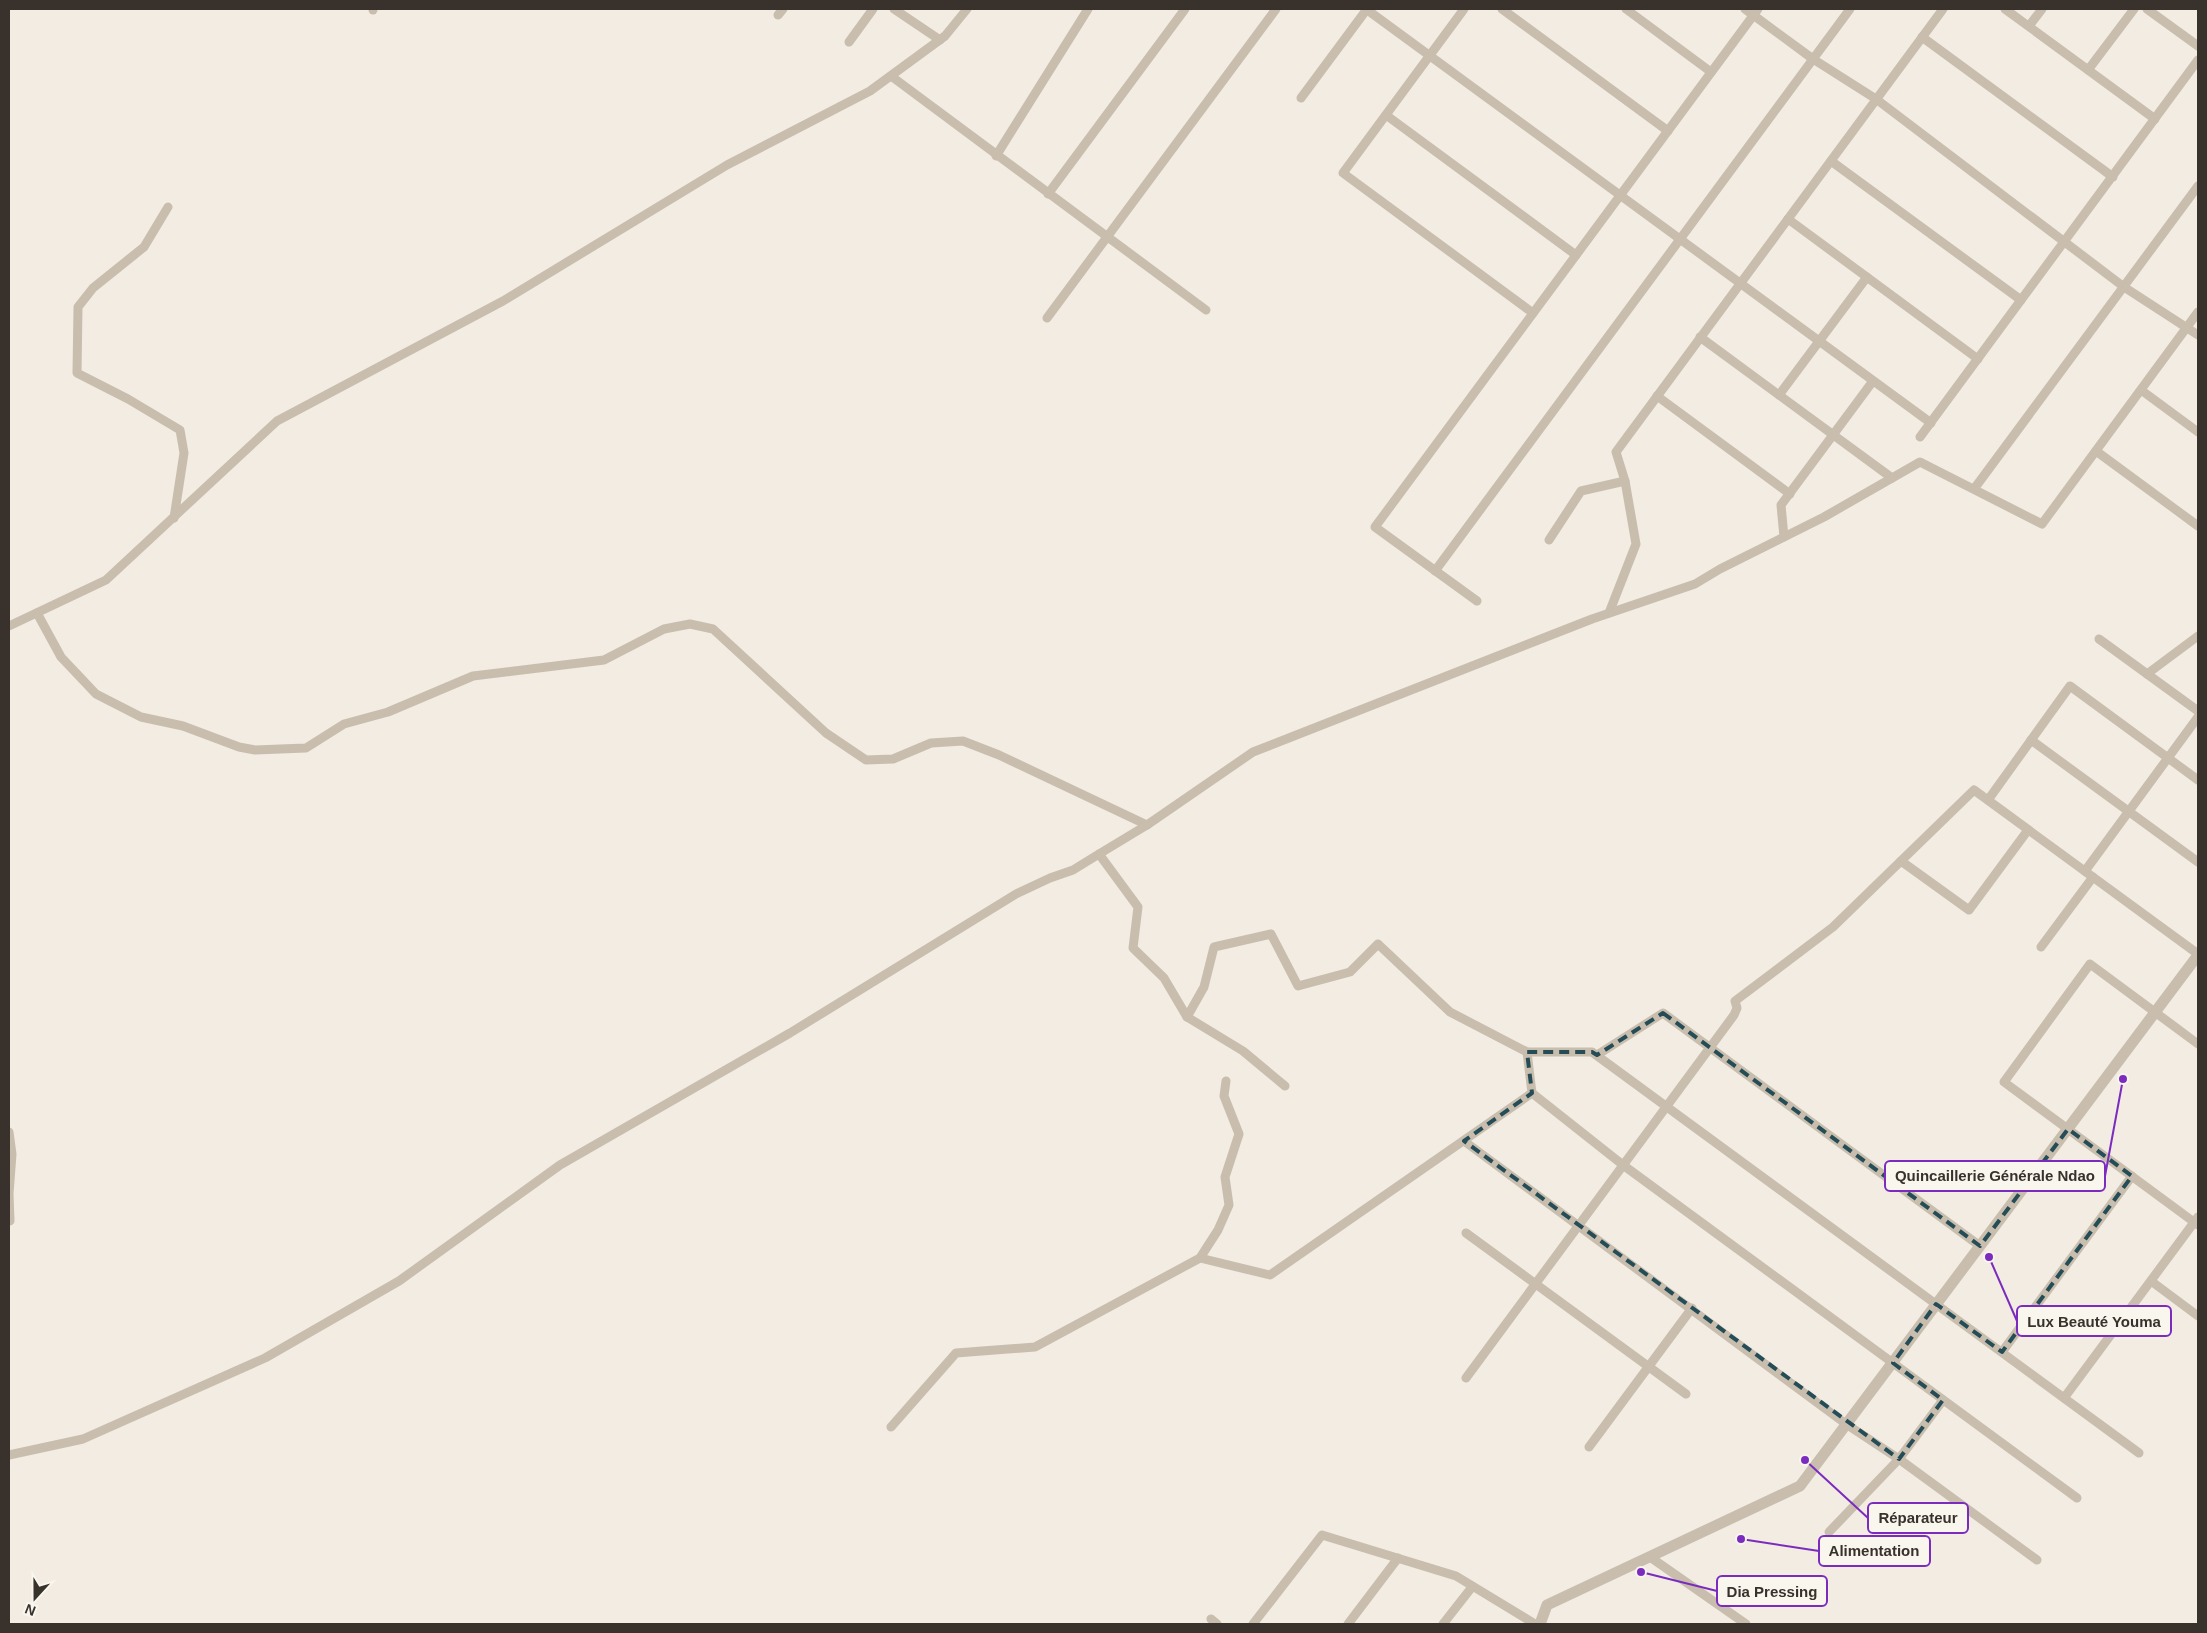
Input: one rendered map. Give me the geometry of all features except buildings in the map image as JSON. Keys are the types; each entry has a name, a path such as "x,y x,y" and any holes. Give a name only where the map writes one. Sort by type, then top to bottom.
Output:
{"street":[{"path":"849,42 873,9"},
{"path":"894,9 940,40"},
{"path":"9,626 106,580 276,421 503,302 727,164 870,91 940,40 967,9"},
{"path":"996,156 1088,9"},
{"path":"1048,194 1185,9"},
{"path":"1047,318 1276,9"},
{"path":"1301,98 1367,9 1931,423"},
{"path":"1464,9 1343,173 1533,313"},
{"path":"1502,9 1668,131"},
{"path":"1626,9 1711,72"},
{"path":"1745,9 1756,12 1813,59 1876,100 2124,286 2198,335"},
{"path":"1435,570 1850,9"},
{"path":"1610,613 1636,544 1625,482 1616,452 1943,9"},
{"path":"2005,9 2155,119"},
{"path":"2029,26 2042,9"},
{"path":"2088,70 2134,9"},
{"path":"2147,9 2198,46"},
{"path":"1477,601 1375,527 1756,12"},
{"path":"1922,37 2112,176"},
{"path":"1920,437 2198,60"},
{"path":"891,76 996,156 1206,310"},
{"path":"1386,115 1576,255"},
{"path":"1831,161 2021,300"},
{"path":"1974,489 2198,186"},
{"path":"168,208 144,247 93,288 78,306 77,373 128,399 180,430 184,453 174,518"},
{"path":"1788,219 1978,359"},
{"path":"1779,395 1867,277"},
{"path":"9,1455 83,1439 265,1358 399,1281 560,1165 790,1032 1016,894 1050,878 1073,870 1147,825 1253,752 1389,697 1610,613 1695,584 1824,517 1920,462 2042,524 2198,312"},
{"path":"1700,337 1892,478"},
{"path":"1784,537 1781,505 1873,381"},
{"path":"2141,390 2198,432"},
{"path":"1657,396 1790,494"},
{"path":"2096,451 2198,526"},
{"path":"1549,540 1581,491 1625,482"},
{"path":"37,613 61,657 96,694 141,717 183,726 239,747 255,750 306,748 344,724 388,712 474,676 604,660 664,629 690,624 713,629 826,733 866,760 893,759 931,743 963,741 999,755 1147,825"},
{"path":"2147,674 2198,636"},
{"path":"2099,639 2198,711"},
{"path":"1988,800 2070,686 2198,780"},
{"path":"2085,871 2198,717"},
{"path":"2031,740 2198,862"},
{"path":"1466,1378 1734,1015 1737,1008 1735,1001 1833,927 1974,790 2198,954 1800,1486 1547,1605 1540,1624"},
{"path":"1901,861 1969,910 2028,830"},
{"path":"1099,854 1138,907 1133,948 1164,978 1187,1017 1243,1051 1285,1086"},
{"path":"2041,947 2093,877"},
{"path":"1187,1017 1204,987 1214,947 1271,934 1298,986 1350,972 1378,944 1450,1012 1527,1052 1592,1052 1597,1055 2139,1453"},
{"path":"2064,1398 2197,1221 2004,1082 2090,964 2198,1044"},
{"path":"1597,1055 1663,1013 1980,1246"},
{"path":"1527,1052 1532,1093 1623,1165 2077,1498"},
{"path":"891,1427 956,1353 1035,1347 1200,1258 1218,1230 1229,1205 1225,1177 1239,1134 1224,1096 1226,1081"},
{"path":"1200,1258 1270,1275 1532,1093"},
{"path":"9,1132 12,1154 9,1194 10,1221"},
{"path":"1464,1141 1692,1308 1846,1424 1899,1459 2037,1560"},
{"path":"2002,1352 2132,1176"},
{"path":"1466,1233 1686,1394"},
{"path":"2151,1281 2198,1316"},
{"path":"1590,1447 1692,1308"},
{"path":"1829,1532 1899,1459 1943,1400"},
{"path":"1253,1624 1322,1535 1456,1576 1535,1624"},
{"path":"1650,1557 1746,1624"},
{"path":"1348,1624 1398,1558"},
{"path":"1443,1624 1472,1587"}],"highlighted area":[{"path":"1663,1013 1980,1246 2068,1129 2132,1176 2002,1352 1936,1304 1893,1363 1943,1400 1899,1459 1464,1141 1532,1093 1527,1052 1592,1052 1597,1055"}],"place":[{"name":"Quincaillerie Générale Ndao","path":"2123,1079"},
{"name":"Lux Beauté Youma","path":"1989,1257"},
{"name":"Réparateur","path":"1805,1460"},
{"name":"Alimentation","path":"1741,1539"},
{"name":"Dia Pressing","path":"1641,1572"}]}
